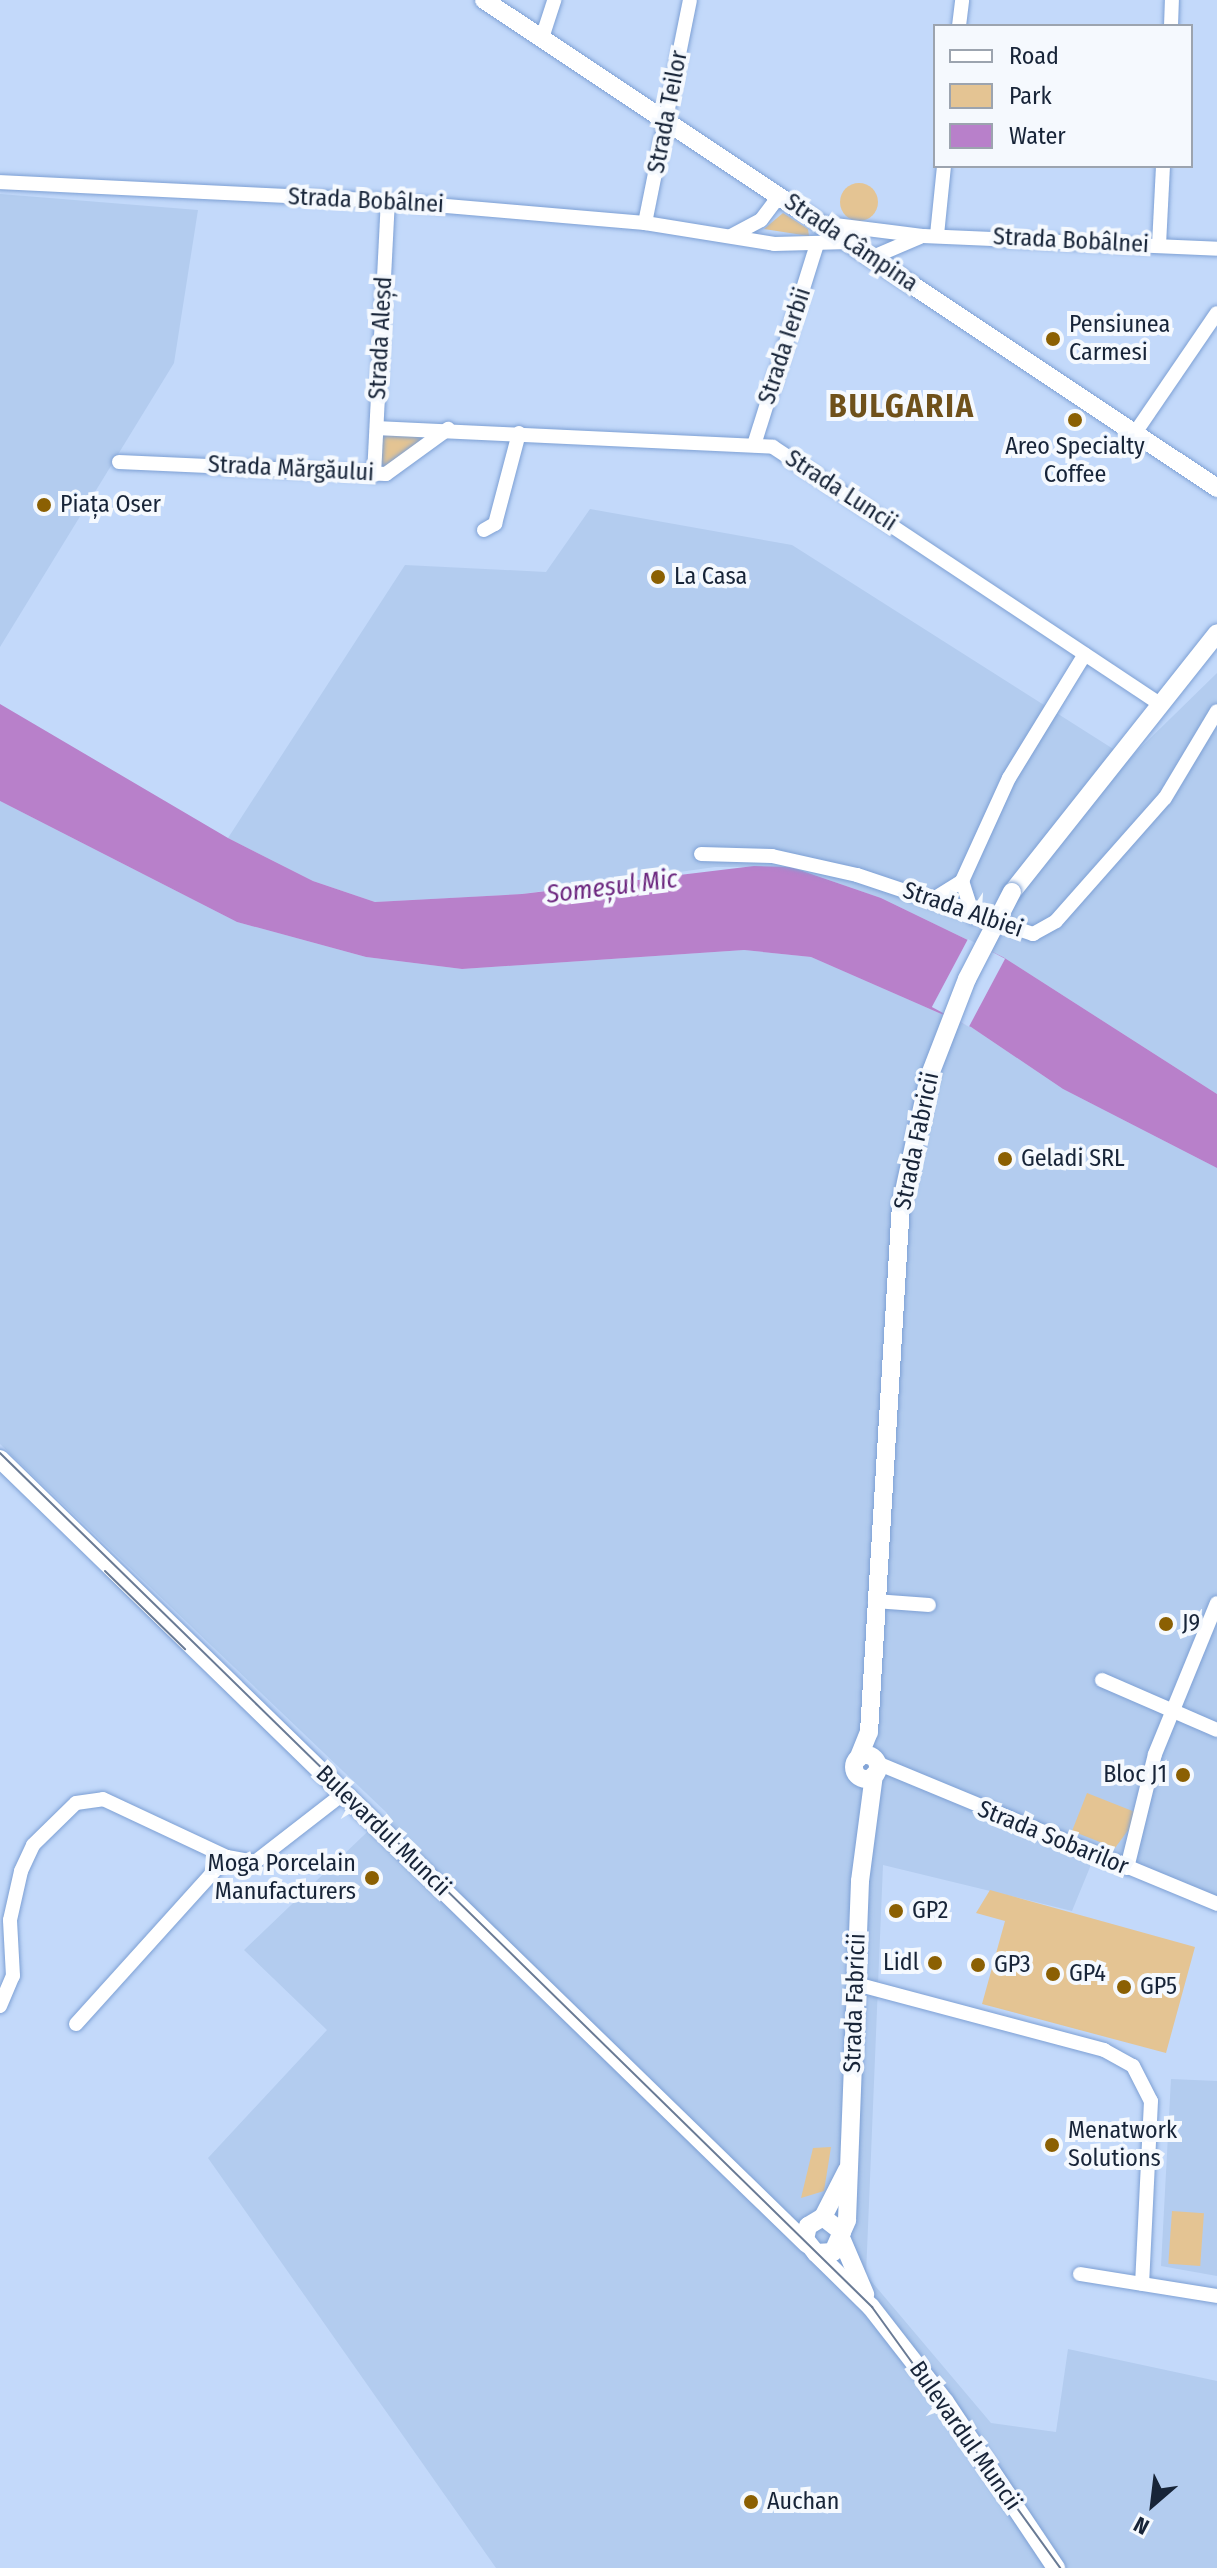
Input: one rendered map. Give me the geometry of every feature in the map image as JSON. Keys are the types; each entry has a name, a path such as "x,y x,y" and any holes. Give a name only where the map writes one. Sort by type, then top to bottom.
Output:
{"main road":[{"name":"Strada Câmpina","path":"484,0 1217,488"},
{"name":"Strada Fabricii","path":"842,2236 864,1839 872,1767 868,1736 897,1241 914,1133 967,979 1035,858 1217,633"},
{"name":"Bulevardul Muncii","path":"0,1459 871,2307 1056,2568"},
{"name":"Strada Fabricii","path":"812,2249 808,2226 821,2218 848,2167"},
{"name":"Bulevardul Muncii","path":"765,2203 821,2218"},
{"path":"812,2249 833,2252 842,2236 821,2218"},
{"name":"Bulevardul Muncii","path":"842,2236 871,2307"}],"street":[{"path":"542,38 554,0"},
{"name":"Strada Teilor","path":"645,223 690,0"},
{"path":"959,24 962,0"},
{"path":"1171,24 1172,0"},
{"path":"931,236 944,168"},
{"path":"1159,245 1163,168"},
{"name":"Strada Bobâlnei","path":"0,182 388,201 645,223 816,247 850,242"},
{"path":"731,236 761,220 780,195"},
{"name":"Strada Aleșd","path":"374,475 388,201"},
{"name":"Strada Bobâlnei","path":"819,223 931,236 1217,249"},
{"name":"Strada Bobâlnei","path":"873,257 931,236"},
{"name":"Strada Ierbii","path":"754,445 816,247"},
{"path":"1135,433 1217,313"},
{"name":"Strada Luncii","path":"377,428 754,445 781,451 1158,703"},
{"name":"Strada Mărgăului","path":"119,462 374,475 394,470 448,429"},
{"path":"484,530 495,524 519,433"},
{"path":"932,900 962,881 1009,778 1085,654"},
{"name":"Strada Albiei","path":"701,854 795,860 932,900 1026,934 1056,921 1165,798 1217,711"},
{"path":"962,881 974,917"},
{"path":"875,1601 929,1605"},
{"path":"1127,1868 1172,1710 1213,1622 1217,1603"},
{"path":"1102,1680 1217,1730"},
{"name":"Strada Sobarilor","path":"872,1767 1217,1904"},
{"path":"3,2000 21,1871 33,1845 76,1803 103,1799 227,1857 255,1862 275,1853 344,1793"},
{"path":"76,2024 227,1857"},
{"path":"856,1984 1104,2050 1133,2066 1151,2101 1142,2284"},
{"path":"1080,2274 1217,2296"}],"shaded area":[{"name":"Piața Oser","path":"0,194 198,210 174,363 0,647"},
{"path":"590,509 792,545 1129,759 1217,673 1217,1094 1003,957 881,898 791,867 715,867 522,894 375,902 313,881 228,838 405,565 546,572"},
{"path":"0,801 237,922 366,957 462,969 744,950 811,957 971,1027 1063,1089 1217,1168 1217,1904 1095,1855 1072,1911 883,1865 866,2275 991,2423 1056,2432 1068,2349 1217,2381 1217,2568 496,2568 208,2158 327,2030 244,1950 387,1813 0,1444"},
{"path":"1171,2079 1217,2081 1217,2276 1161,2266"}],"green space":[{"path":"859,183 872,189 878,202 872,215 859,221 846,215 840,202 846,189"},
{"path":"783,213 808,229 809,236 764,229"},
{"path":"381,431 438,432 381,471"},
{"path":"1087,1793 1140,1814 1115,1848 1072,1831"},
{"path":"990,1890 1195,1947 1166,2053 982,2004 1005,1921 976,1913"},
{"path":"831,2147 824,2191 801,2198 813,2148"},
{"path":"1172,2211 1204,2213 1200,2266 1168,2264"}],"water":[{"name":"Someșul Mic","path":"0,704 228,838 313,881 375,902 522,894 754,866 791,867 881,898 1003,957 1217,1094 1217,1168 1063,1089 971,1027 811,957 744,950 462,969 366,957 237,922 0,801"}],"pier":[{"path":"968,939 1005,959 969,1027 932,1007"}],"tram line":[{"path":"0,1453 872,2307 1060,2568"},
{"path":"105,1571 185,1649"}],"place":[{"name":"Pensiunea Carmesi","path":"1053,339"},
{"name":"Areo Specialty Coffee","path":"1075,420"},
{"name":"Piața Oser","path":"44,505"},
{"name":"La Casa","path":"658,577"},
{"name":"Geladi SRL","path":"1005,1159"},
{"name":"J9","path":"1166,1624"},
{"name":"Bloc J1","path":"1183,1775"},
{"name":"Moga Porcelain Manufacturers","path":"372,1878"},
{"name":"GP2","path":"896,1911"},
{"name":"Lidl","path":"935,1963"},
{"name":"GP3","path":"978,1965"},
{"name":"GP4","path":"1053,1974"},
{"name":"GP5","path":"1124,1987"},
{"name":"Menatwork Solutions","path":"1052,2145"},
{"name":"Auchan","path":"751,2502"}],"district":[{"name":"BULGARIA","path":"902,406"}]}
